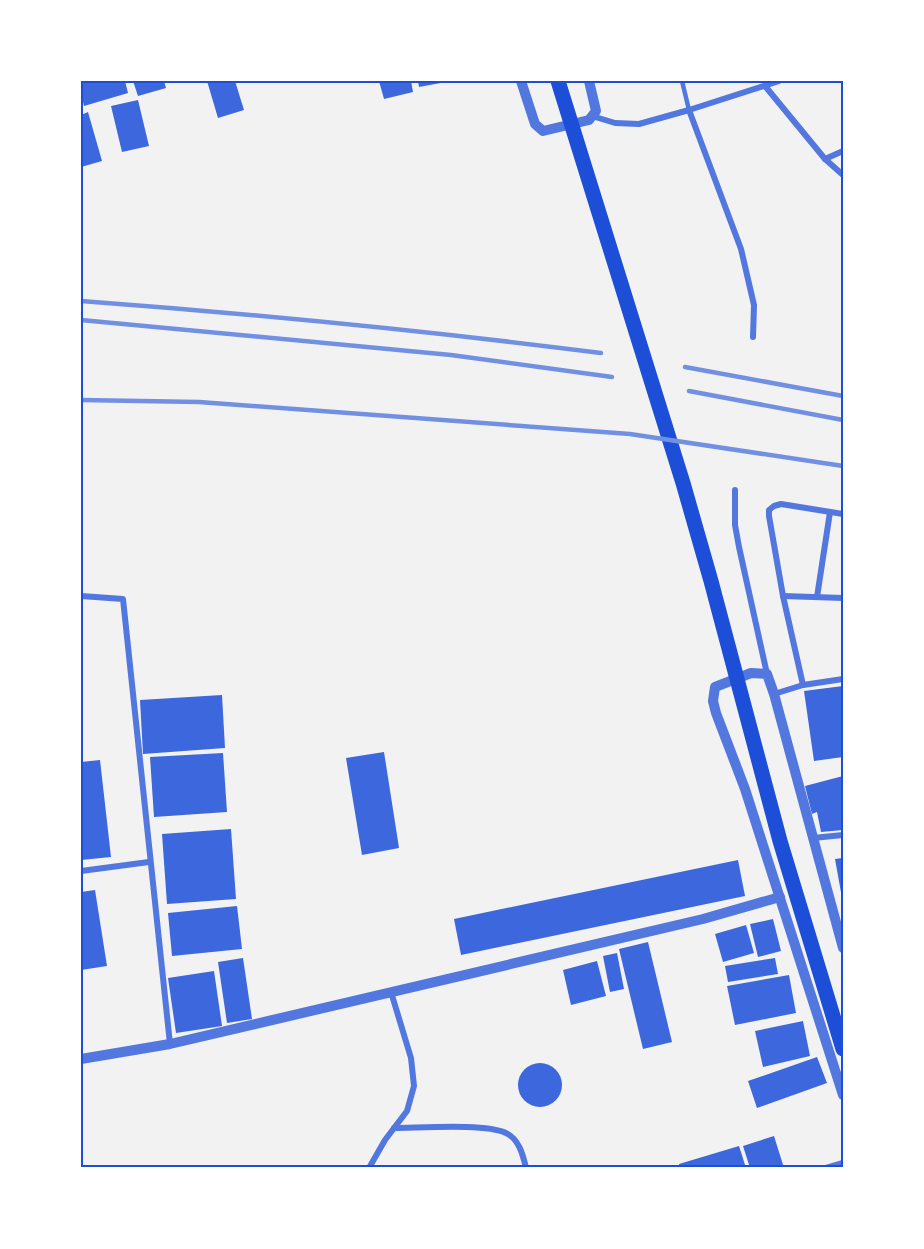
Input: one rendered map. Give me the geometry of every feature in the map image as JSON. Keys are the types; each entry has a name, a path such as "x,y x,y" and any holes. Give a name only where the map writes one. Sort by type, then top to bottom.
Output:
{"main road":[{"path":"558,81 683,483 780,841 843,1049"}],"street":[{"path":"521,81 535,124 543,130 589,120 596,111 589,81"},
{"path":"592,116 615,123 639,124 779,81"},
{"path":"765,86 825,159 843,175"},
{"path":"689,110 741,249 754,305 753,337"},
{"path":"825,159 843,151"},
{"path":"735,490 735,525 767,674 843,948"},
{"path":"803,685 783,596 769,510 781,504 843,514"},
{"path":"817,597 830,512"},
{"path":"81,596 123,598 149,862 170,1044"},
{"path":"783,596 843,597"},
{"path":"767,674 751,673 715,687 712,701 745,789 843,1095"},
{"path":"774,694 803,685 843,679"},
{"path":"813,838 843,835"},
{"path":"81,871 149,862"},
{"path":"81,1059 170,1044 703,919 780,897"},
{"path":"369,1168 385,1140 407,1111 414,1086 411,1058 392,992"},
{"path":"394,1128 489,1128 508,1133 521,1150 526,1168"},
{"path":"826,1168 843,1163"}],"lane":[{"path":"682,81 689,110"}],"building":[{"path":"81,81 125,81 128,93 84,106"},
{"path":"133,81 164,81 166,88 138,96"},
{"path":"207,81 235,81 244,110 218,118"},
{"path":"379,81 411,81 413,92 384,99"},
{"path":"418,81 445,81 446,82 419,87"},
{"path":"138,100 149,146 122,152 111,106"},
{"path":"88,112 102,161 81,167 81,115"},
{"path":"843,686 843,757 814,761 804,691"},
{"path":"222,695 225,748 143,754 140,700"},
{"path":"384,752 399,848 362,855 346,758"},
{"path":"223,753 227,812 154,817 150,757"},
{"path":"100,760 111,857 81,860 81,762"},
{"path":"843,776 843,830 821,832 817,812 812,814 805,786"},
{"path":"231,829 236,899 167,904 162,834"},
{"path":"843,858 843,898 842,898 835,859"},
{"path":"738,860 745,896 461,955 454,919"},
{"path":"95,890 107,966 81,970 81,892"},
{"path":"237,906 242,949 172,956 168,913"},
{"path":"773,919 781,951 758,957 750,924"},
{"path":"746,925 754,953 723,962 715,934"},
{"path":"648,942 672,1042 643,1049 619,949"},
{"path":"617,953 624,989 610,992 603,956"},
{"path":"243,958 252,1019 227,1023 218,962"},
{"path":"775,958 778,974 728,982 725,966"},
{"path":"597,961 606,996 571,1005 563,970"},
{"path":"214,971 222,1026 176,1033 168,978"},
{"path":"789,975 796,1013 735,1025 727,986"},
{"path":"803,1021 810,1056 763,1067 755,1031"},
{"path":"817,1057 827,1083 757,1108 748,1081"},
{"path":"540,1063 555,1070 562,1085 555,1100 540,1107 525,1100 518,1085 525,1070"},
{"path":"774,1136 784,1168 750,1168 743,1146"},
{"path":"739,1146 746,1168 680,1168 679,1164"}],"railway":[{"path":"81,301 341,324 601,353"},
{"path":"81,320 451,355 612,377"},
{"path":"685,367 843,396"},
{"path":"689,391 843,420"},
{"path":"81,400 199,402 630,434 843,466"}]}
